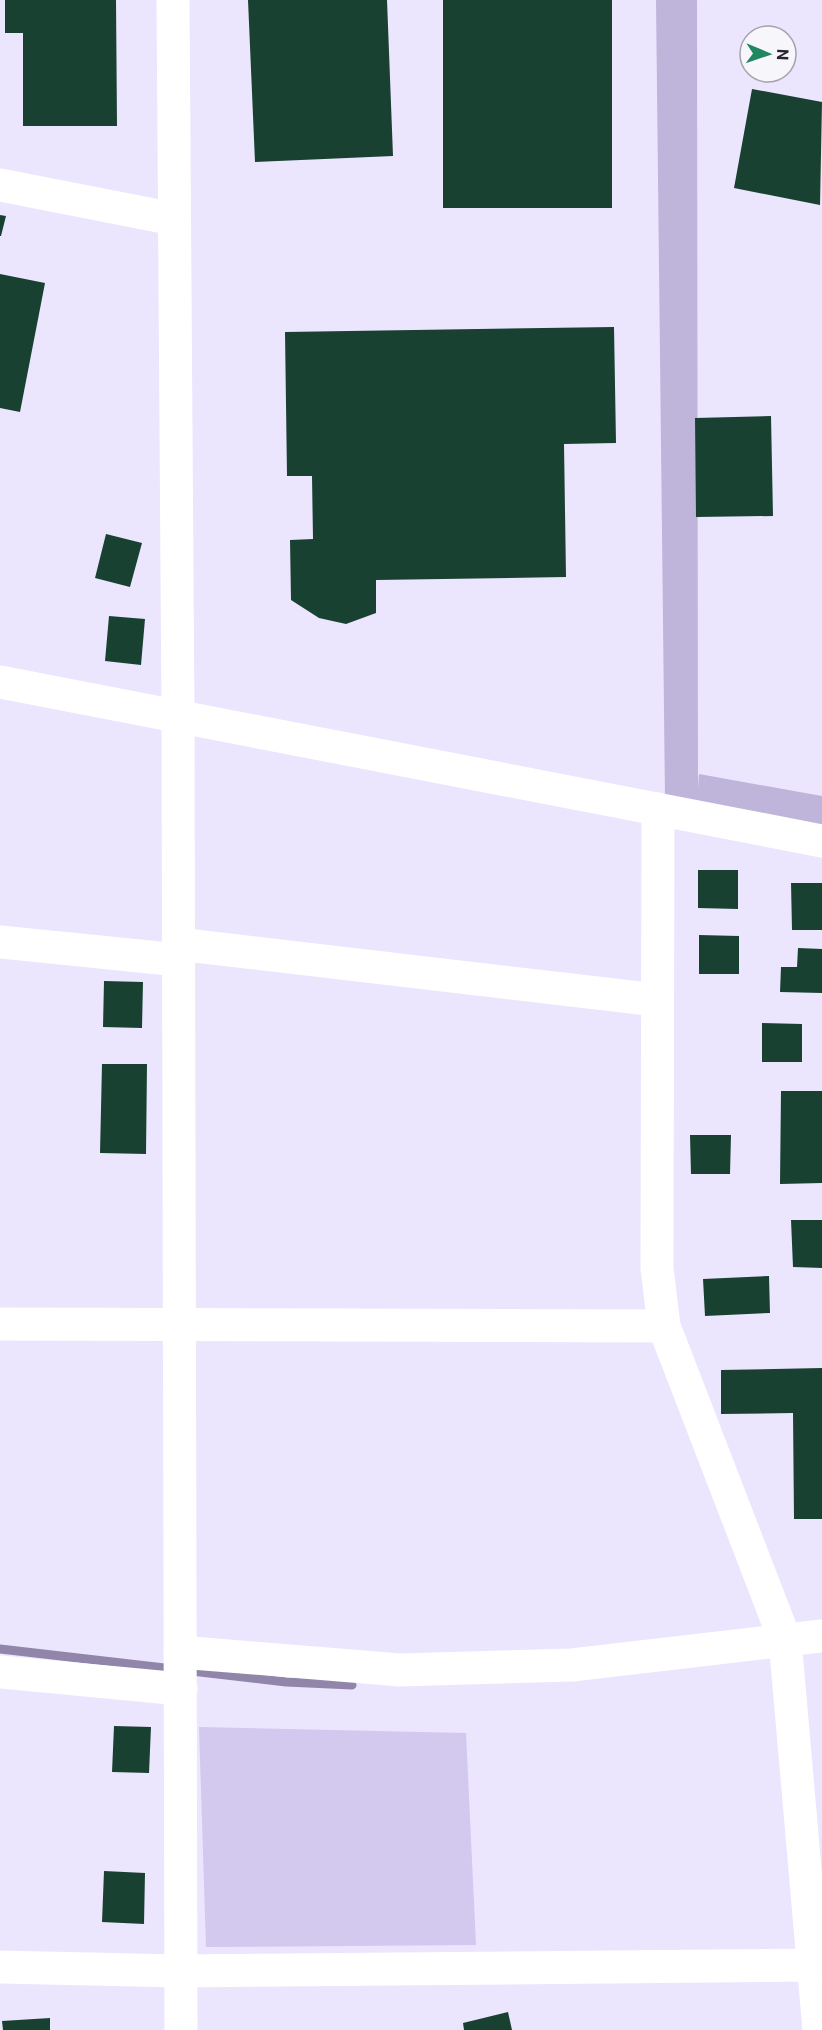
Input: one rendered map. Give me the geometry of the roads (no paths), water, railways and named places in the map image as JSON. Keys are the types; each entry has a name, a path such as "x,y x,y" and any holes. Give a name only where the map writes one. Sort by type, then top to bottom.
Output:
{"street":[{"path":"173,0 179,952 181,2030"},
{"path":"0,184 174,219"},
{"path":"0,682 822,841"},
{"path":"658,809 657,1268 664,1326 785,1640 810,1789 814,1965 819,2030"},
{"path":"0,942 179,952 657,1000"},
{"path":"0,1324 664,1326"},
{"path":"180,1652 399,1670 572,1665 822,1636"},
{"path":"0,1672 181,1689"},
{"path":"0,1967 181,1971 814,1965"}],"waterway":[{"path":"0,1649 286,1682 352,1685"}]}
